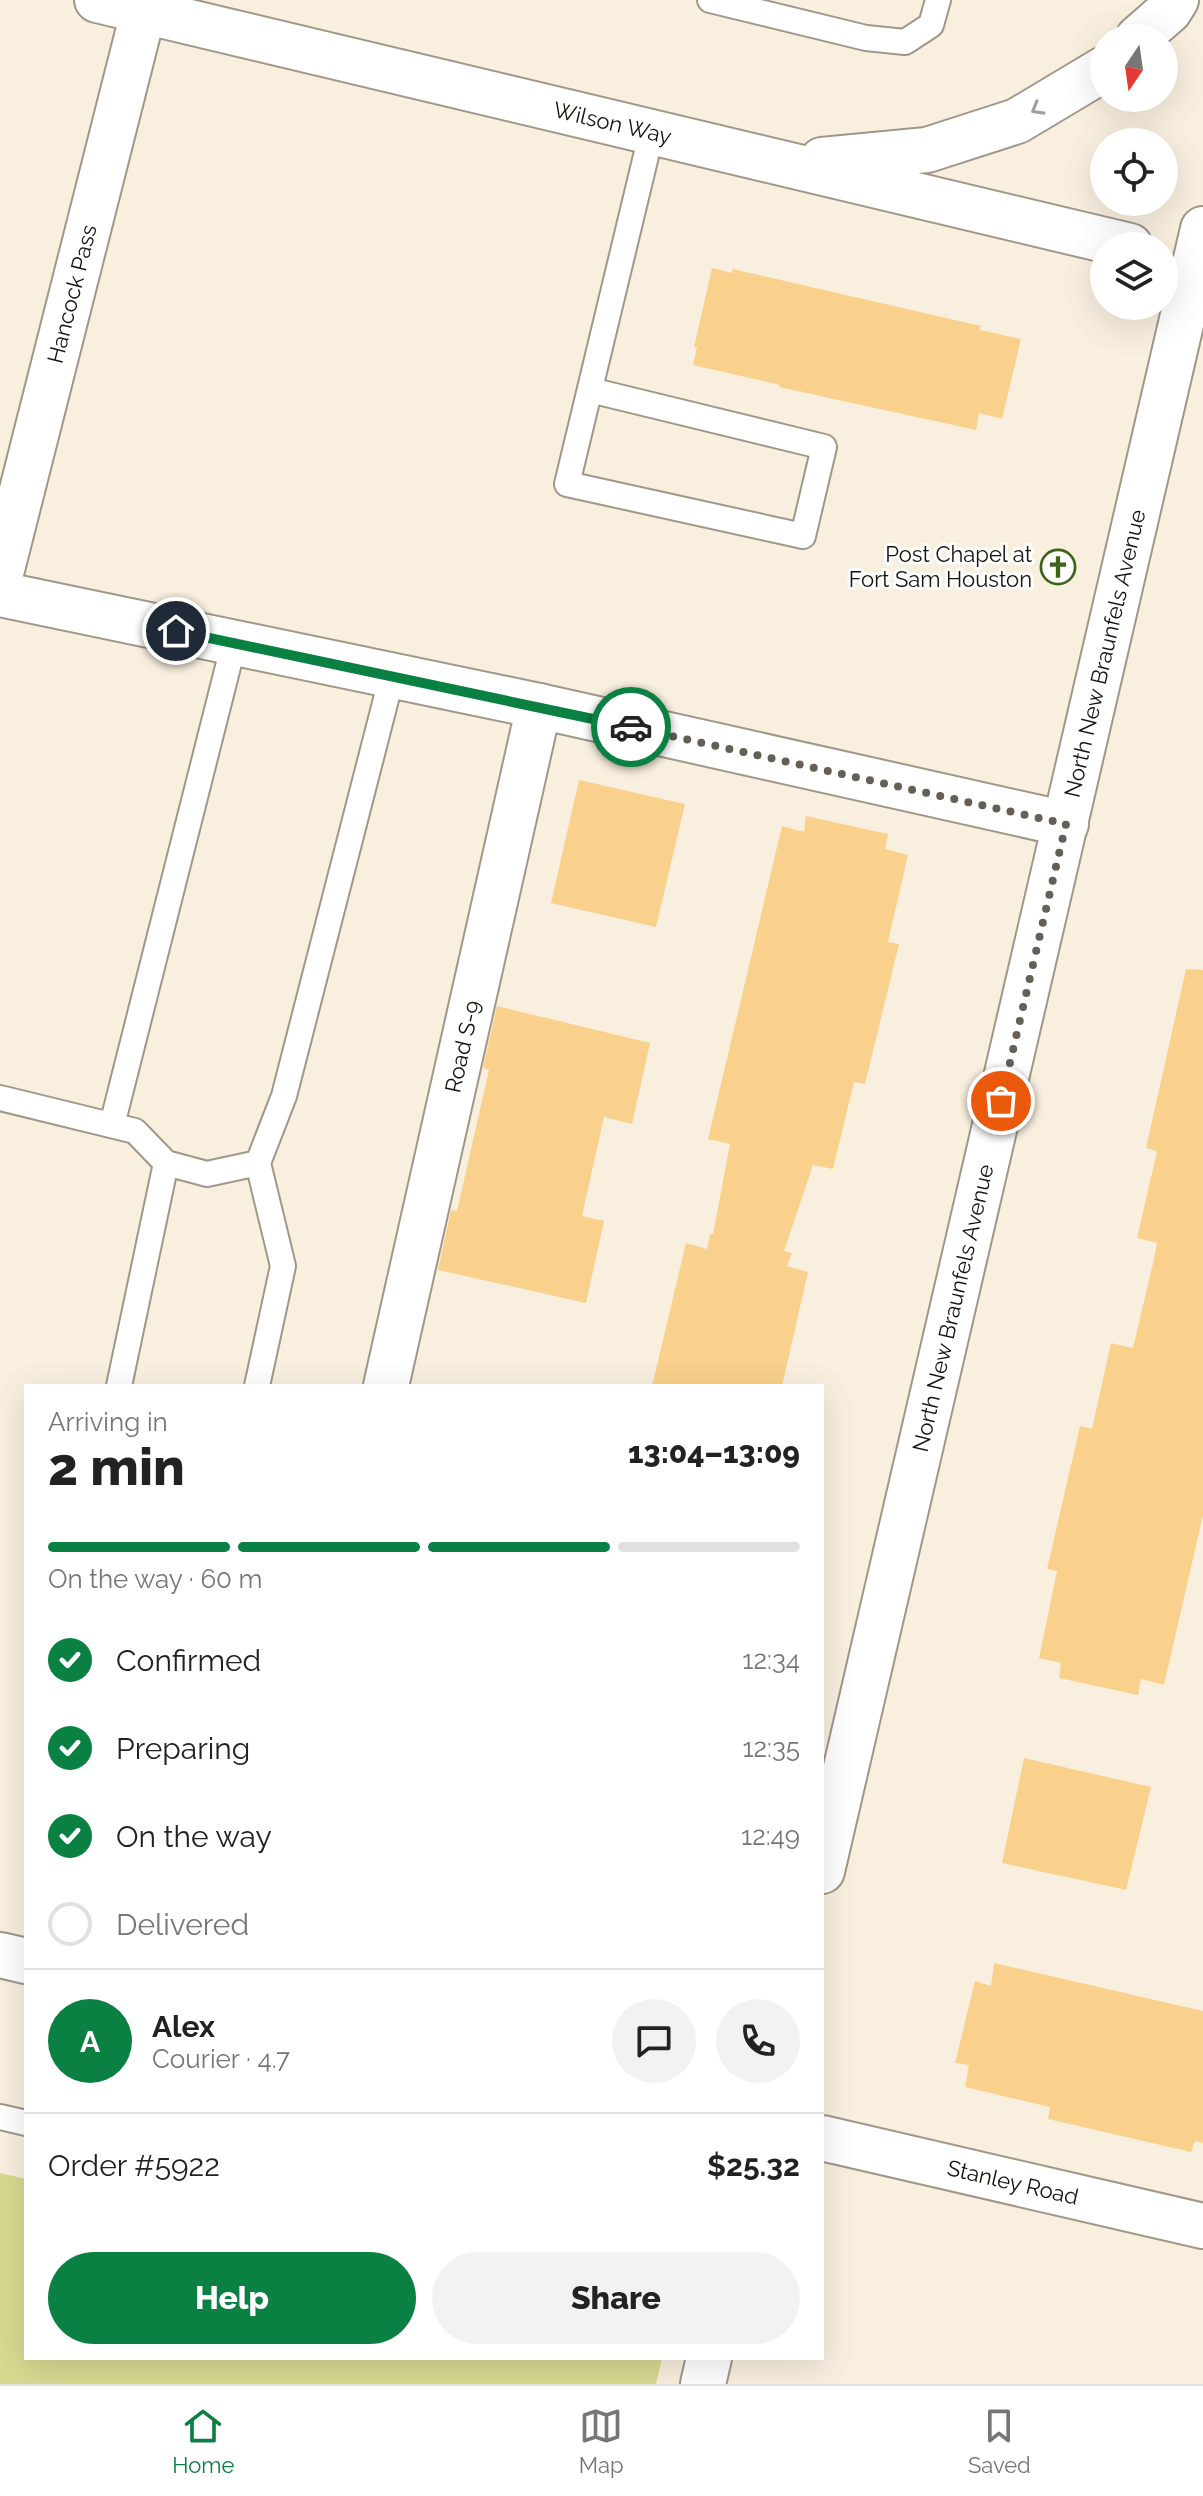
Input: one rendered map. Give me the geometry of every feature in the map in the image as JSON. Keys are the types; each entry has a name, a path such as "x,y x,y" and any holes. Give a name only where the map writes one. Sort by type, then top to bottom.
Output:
{"street":[{"name":"Wilson Way","path":"97,0 1090,236"},
{"path":"1154,24 1176,0"},
{"name":"Hancock Pass","path":"0,577 144,9"},
{"path":"785,163 927,150 1017,121 1090,77"},
{"name":"North New Braunfels Avenue","path":"824,1862 1066,824 1191,252"},
{"path":"0,594 539,706 1066,824"},
{"name":"Road S-9","path":"386,1384 539,706"},
{"path":"0,1955 24,1961"},
{"name":"Stanley Road","path":"824,2138 1203,2226"},
{"path":"703,2384 709,2360"}],"lane":[{"path":"710,0 866,38 905,42 931,25 938,0"},
{"path":"590,390 824,447 803,536 567,484 652,131"},
{"path":"112,1125 234,643"},
{"path":"257,1384 283,1266 258,1163 284,1096 392,676"},
{"path":"0,1098 135,1131 166,1163 207,1174 258,1163"},
{"path":"119,1384 166,1163"},
{"path":"0,2117 24,2123"}],"green space":[{"path":"0,2173 24,2179 24,2360 662,2360 656,2384 0,2384"}],"building":[{"path":"712,268 732,273 733,269 981,326 980,330 1021,339 1002,419 979,413 976,430 693,365 697,347 694,347"},
{"path":"579,780 685,804 656,927 551,903"},
{"path":"806,816 888,834 885,849 908,855 888,942 899,944 865,1084 854,1082 833,1169 813,1165 784,1251 792,1253 787,1266 808,1272 782,1384 652,1384 686,1243 707,1249 710,1234 713,1234 730,1144 708,1139 782,826 804,832"},
{"path":"1186,969 1203,970 1203,1515 1164,1685 1141,1679 1138,1695 1059,1678 1061,1663 1039,1658 1057,1571 1047,1569 1080,1426 1092,1429 1111,1343 1133,1348 1154,1259 1157,1243 1137,1238 1157,1151 1146,1148"},
{"path":"497,1006 650,1043 632,1124 604,1117 582,1216 604,1221 586,1303 438,1270 451,1210 457,1211 489,1070 483,1068"},
{"path":"1024,1758 1151,1787 1126,1890 1002,1863"},
{"path":"994,1963 1203,2011 1203,2143 1195,2141 1191,2152 1048,2119 1050,2107 965,2087 969,2065 955,2063 975,1981 991,1986"}],"way so far":[{"path":"631,727 1066,824 1001,1101"}],"place":[{"name":"Post Chapel at Fort Sam Houston","path":"1058,567"}],"route":[{"path":"176,631 631,727"}]}
